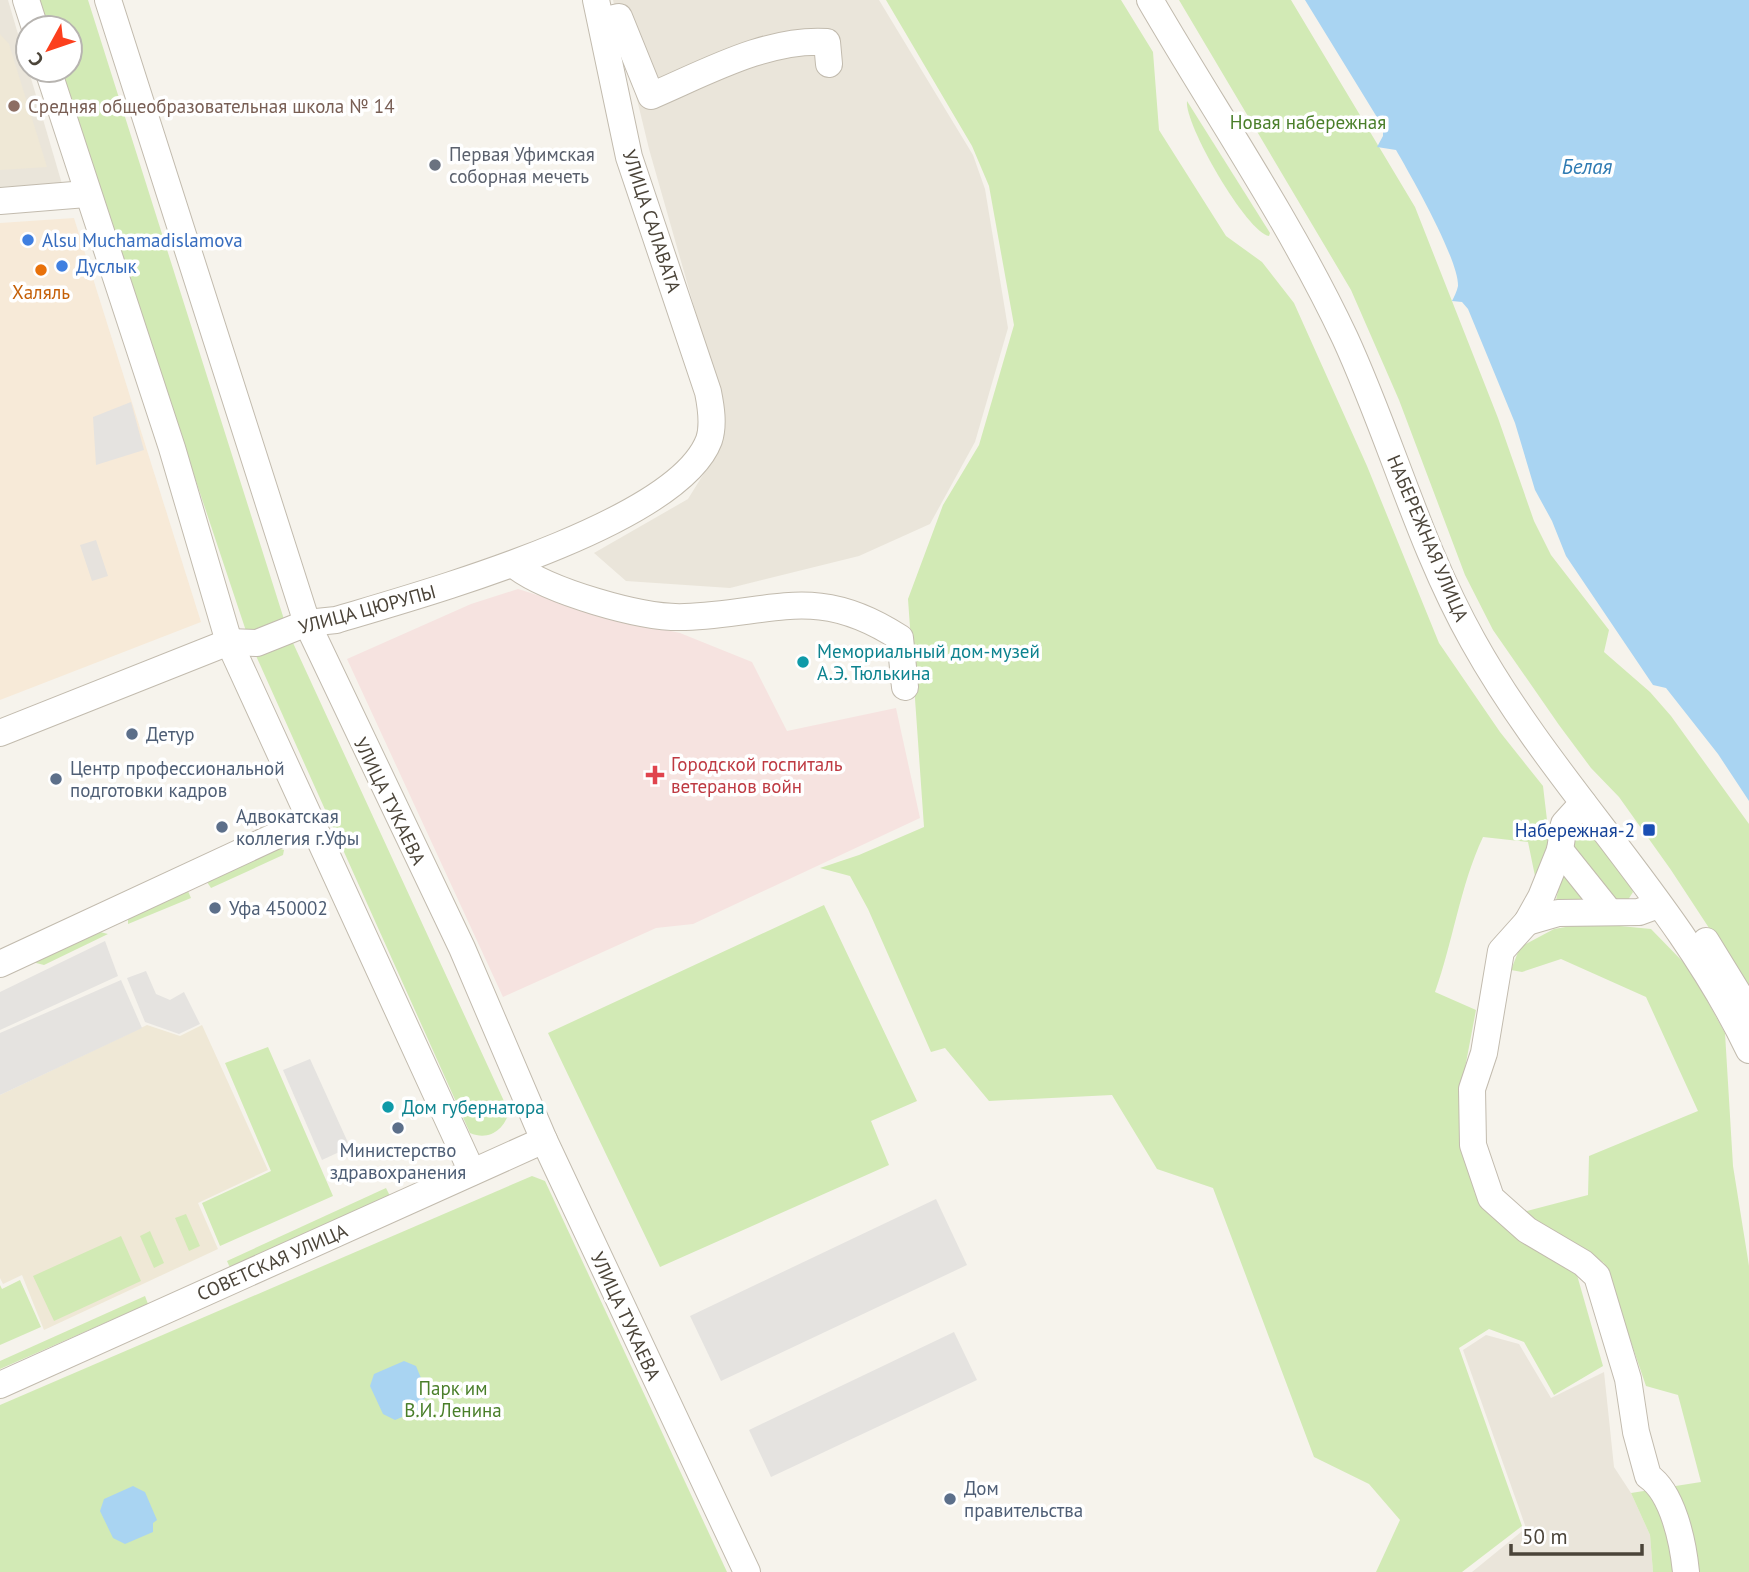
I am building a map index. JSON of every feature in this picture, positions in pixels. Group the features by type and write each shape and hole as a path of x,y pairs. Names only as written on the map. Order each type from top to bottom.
{"street":[{"name":"УЛИЦА ТУКАЕВА","path":"108,0 307,623 462,948 544,1140 747,1572"},
{"name":"НАБЕРЕЖНАЯ УЛИЦА","path":"1150,0 1277,214 1345,338 1420,530 1473,640 1495,678 1698,961 1749,1050"},
{"name":"НАБЕРЕЖНАЯ УЛИЦА","path":"1168,0 1342,294 1390,403 1439,534 1485,635 1506,671 1705,940 1749,1011"},
{"path":"599,10 619,17 651,96 747,55 809,41 827,42 829,64"},
{"name":"УЛИЦА САЛАВАТА","path":"599,10 629,156 708,392 712,414 709,440"},
{"path":"52,84 205,555 229,642 472,1172"},
{"path":"0,201 86,194"},
{"name":"УЛИЦА ЦЮРУПЫ","path":"0,733 229,642 257,643 307,623 336,620 514,565 600,528 664,489 692,466 709,440"},
{"path":"514,565 545,584 635,612 662,616 685,617 777,605 834,607 883,627 900,638 905,687"},
{"path":"1583,803 1564,824 1560,850 1541,897 1527,922 1501,951 1484,1053 1472,1089 1473,1146 1491,1198 1527,1230 1583,1263 1597,1276 1629,1379 1636,1432 1648,1476 1660,1484 1672,1514 1686,1572"},
{"path":"0,964 310,820"},
{"path":"1560,850 1608,910"},
{"path":"1527,922 1558,913 1608,910 1639,912 1658,905"},
{"name":"СОВЕТСКАЯ УЛИЦА","path":"0,1384 544,1140"}],"shaded area":[{"path":"0,0 8,0 14,20 14,84 33,84 62,184 0,187"},
{"path":"613,0 879,0 973,155 985,189 1008,328 975,442 930,524 859,556 730,588 626,581 594,553 688,499 722,444 720,398 649,149"},
{"name":"Средняя общеобразовательная школа № 14","path":"0,34 9,44 14,60 14,84 21,84 47,167 0,170"},
{"path":"74,218 201,622 0,700 0,223"},
{"path":"131,402 144,450 96,465 93,417"},
{"path":"96,540 108,576 92,581 80,545"},
{"name":"Городской госпиталь ветеранов войн","path":"518,589 608,617 680,633 752,662 787,731 896,708 920,818 693,924 656,928 503,997 347,659 471,604"},
{"path":"105,941 118,976 0,1030 0,992"},
{"path":"146,971 156,994 170,1000 184,992 200,1024 179,1034 145,1022 127,978"},
{"path":"121,980 142,1028 0,1095 0,1033"},
{"path":"147,1025 180,1036 202,1025 268,1170 198,1203 218,1249 44,1330 22,1275 3,1284 0,1278 0,1095"},
{"path":"310,1059 350,1147 322,1160 283,1070"},
{"path":"936,1199 967,1265 721,1381 690,1316"},
{"path":"954,1332 977,1380 771,1477 749,1430"},
{"path":"1486,1335 1519,1344 1551,1398 1604,1372 1614,1467 1631,1493 1650,1535 1653,1572 1472,1572 1526,1528 1463,1350"}],"green space":[{"path":"35,0 88,0 288,632 509,1112 499,1129 489,1135 470,1133 249,640 64,84 84,84 84,14 40,14"},
{"path":"886,0 1121,0 1153,52 1159,130 1226,236 1262,262 1294,303 1367,466 1439,643 1500,732 1543,786 1549,837 1543,875 1535,876 1528,842 1483,837 1462,894 1435,992 1476,1010 1461,1089 1475,1194 1529,1244 1575,1268 1603,1366 1554,1395 1524,1342 1489,1329 1459,1348 1522,1526 1462,1572 1376,1572 1400,1520 1369,1484 1314,1457 1213,1188 1157,1169 1112,1095 989,1101 945,1048 931,1052 868,909 850,876 820,868 859,855 924,827 908,599 943,505 979,445 1014,325 989,186 972,146"},
{"name":"Новая набережная","path":"1179,0 1291,0 1415,207 1498,418 1534,521 1551,555 1609,630 1604,652 1650,692 1671,716 1749,824 1749,989 1671,870 1619,797 1591,768 1493,630 1465,575 1399,400 1351,290"},
{"path":"1187,101 1270,233 1269,236 1246,217 1219,176 1195,131"},
{"path":"1577,829 1592,835 1630,885 1633,892 1626,903 1618,902 1573,849 1574,833"},
{"path":"278,848 284,850 283,855 211,888 207,882"},
{"path":"1570,873 1586,904 1556,900 1562,874"},
{"path":"188,891 191,898 128,924 128,918"},
{"path":"824,905 917,1101 871,1121 889,1165 660,1267 548,1033"},
{"path":"1589,923 1651,929 1690,969 1725,1033 1733,1166 1749,1266 1749,1572 1653,1572 1650,1535 1631,1493 1701,1482 1678,1395 1646,1386 1604,1263 1523,1212 1588,1195 1589,1156 1698,1111 1646,997 1561,959 1522,972 1511,970 1520,947 1554,929"},
{"path":"96,931 108,934 44,965 28,961"},
{"path":"268,1047 333,1196 220,1246 202,1203 271,1171 225,1063"},
{"name":"Парк им В.И. Ленина","path":"532,1176 545,1181 727,1572 0,1572 0,1405"},
{"path":"386,1188 390,1196 231,1270 227,1261"},
{"path":"186,1214 200,1246 189,1251 175,1218"},
{"path":"150,1231 164,1263 154,1268 140,1236"},
{"path":"121,1236 141,1281 54,1321 33,1276"},
{"path":"20,1280 41,1327 0,1345 0,1285 2,1289"},
{"path":"145,1296 148,1304 0,1369 0,1361"}],"water":[{"name":"Белая","path":"1305,0 1749,0 1749,801 1718,754 1666,688 1653,685 1566,556 1552,521 1535,490 1515,423 1468,309 1462,302 1452,301 1458,286 1443,238 1396,150 1377,147 1383,136 1383,127"},
{"path":"404,1361 416,1366 428,1395 424,1399 424,1408 395,1420 383,1414 370,1386 374,1374"},
{"path":"133,1486 145,1492 157,1520 153,1523 153,1532 125,1544 113,1538 100,1511 104,1499"}],"place":[{"name":"Средняя общеобразовательная школа № 14","path":"14,106"},
{"name":"Первая Уфимская соборная мечеть","path":"435,165"},
{"name":"Alsu Muchamadislamova","path":"28,240"},
{"name":"Дуслык","path":"62,266"},
{"name":"Халяль","path":"41,270"},
{"name":"Мемориальный дом-музей А.Э. Тюлькина","path":"803,662"},
{"name":"Детур","path":"132,734"},
{"name":"Городской госпиталь ветеранов войн","path":"655,775"},
{"name":"Центр профессиональной подготовки кадров","path":"56,779"},
{"name":"Адвокатская коллегия г.Уфы","path":"222,827"},
{"name":"Набережная-2","path":"1649,830"},
{"name":"Уфа 450002","path":"215,908"},
{"name":"Дом губернатора","path":"388,1107"},
{"name":"Министерство здравохранения","path":"398,1128"},
{"name":"Дом правительства","path":"950,1499"}]}
